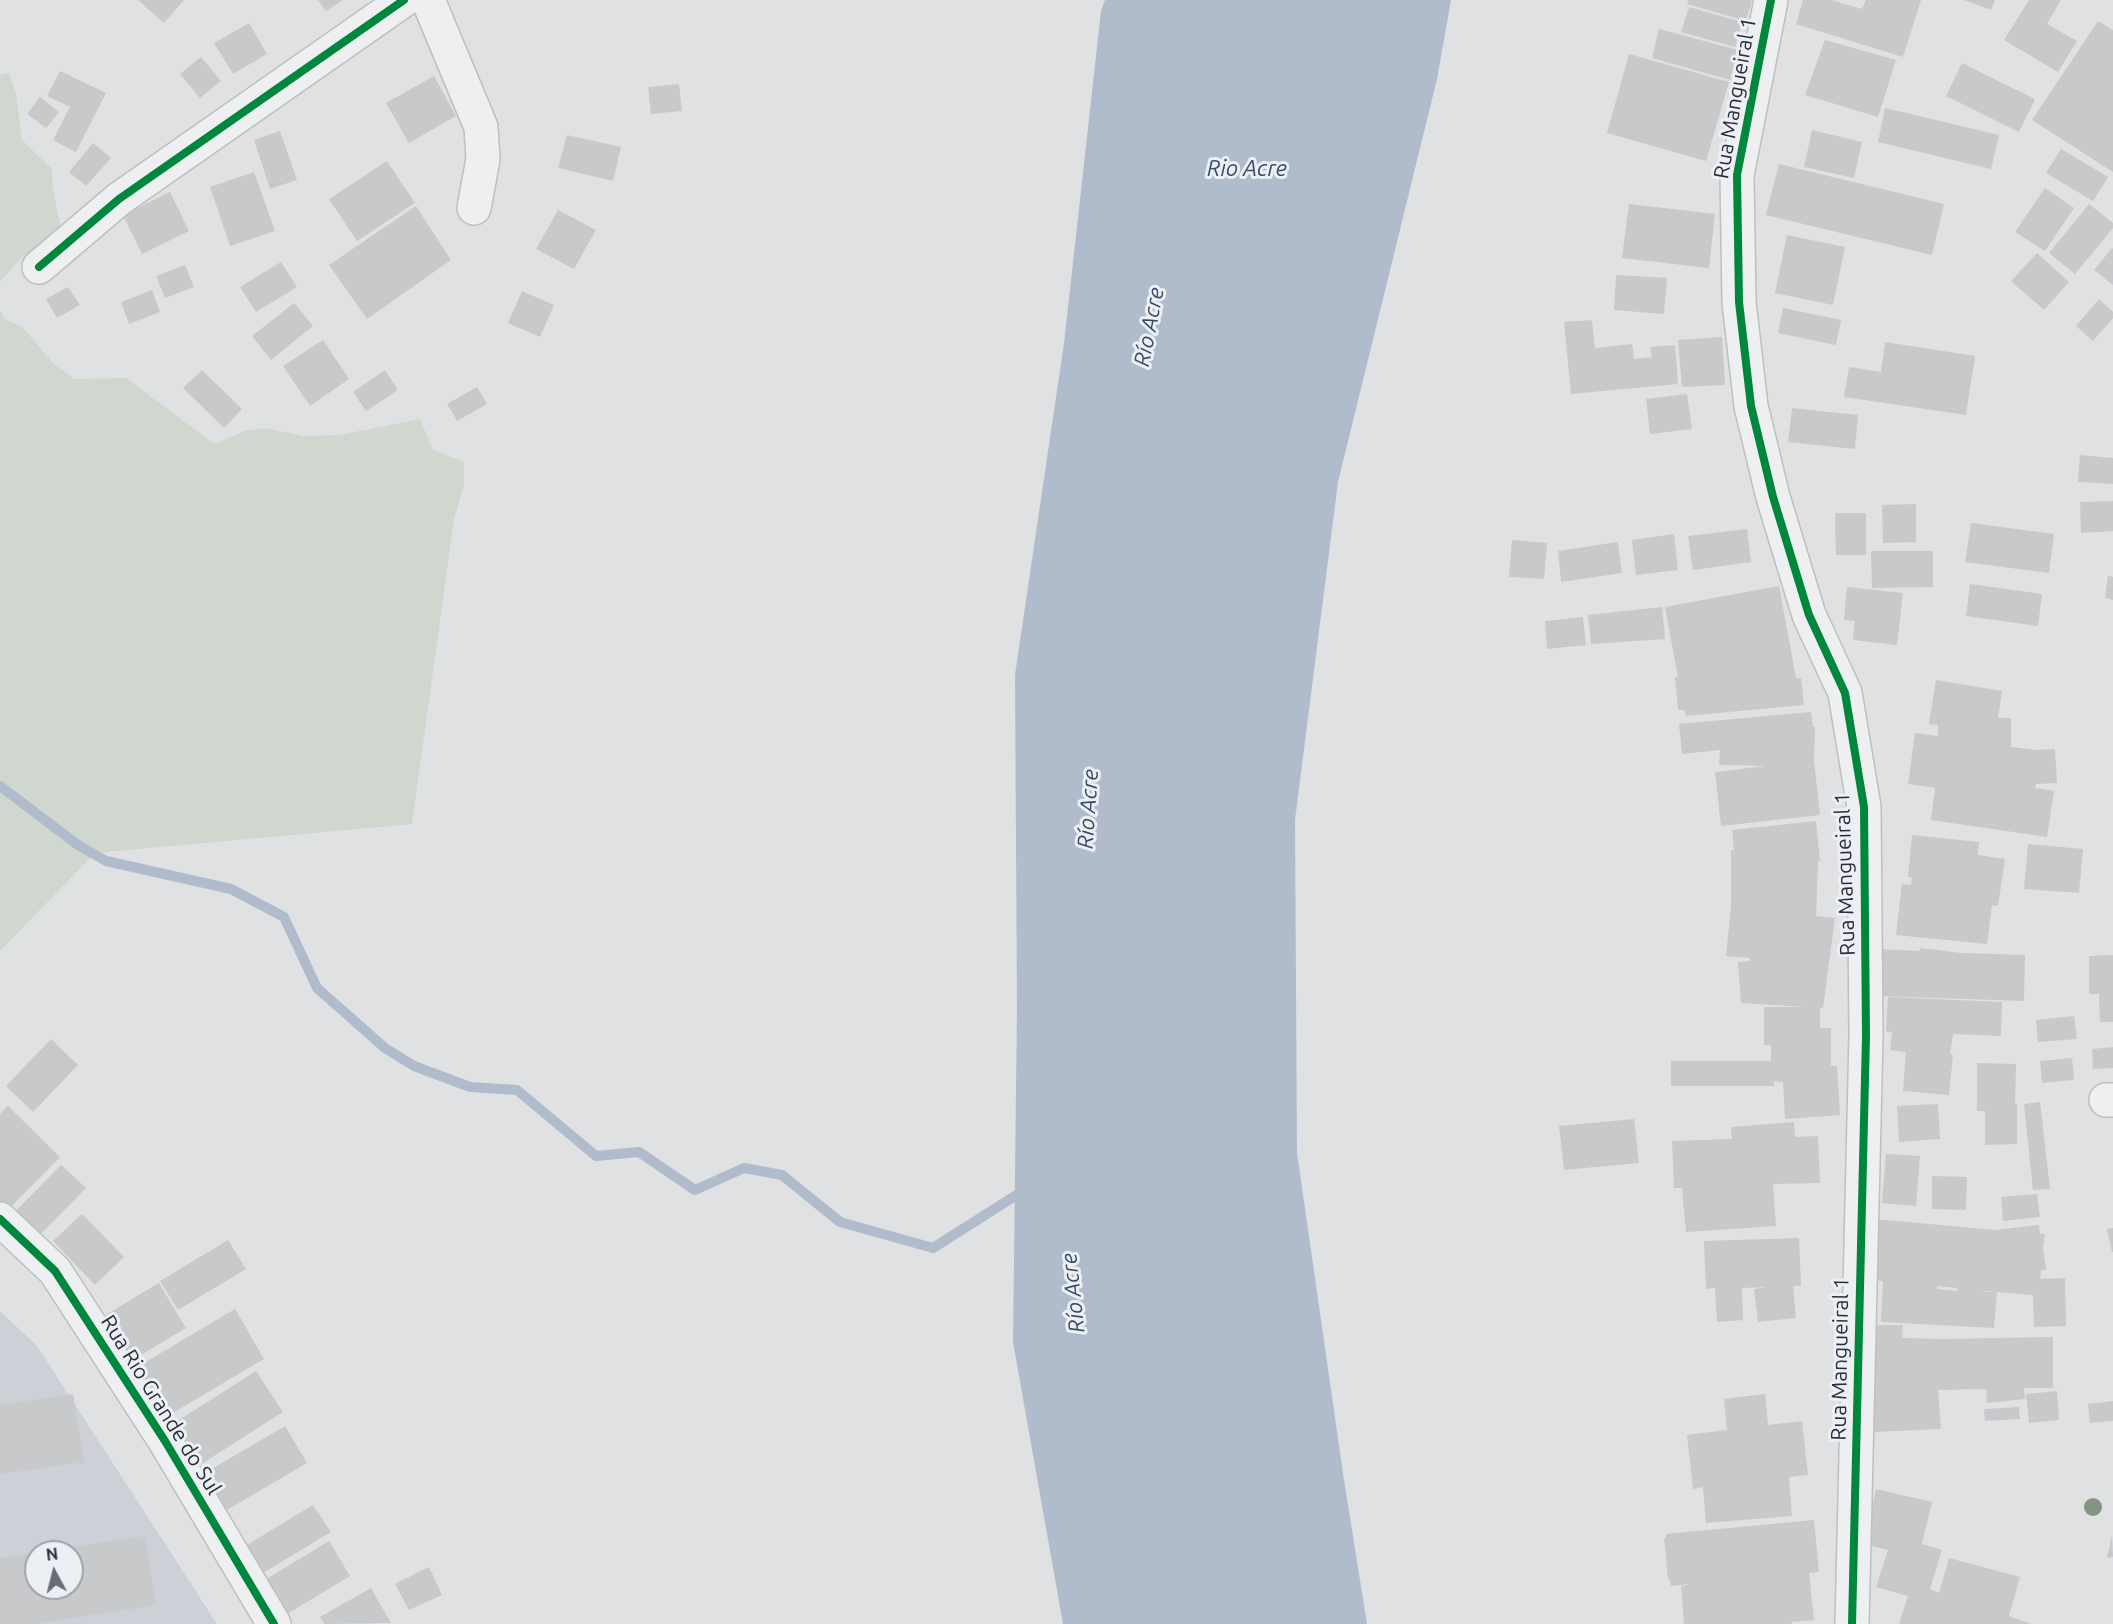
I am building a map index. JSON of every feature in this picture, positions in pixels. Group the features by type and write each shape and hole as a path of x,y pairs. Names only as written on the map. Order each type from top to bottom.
{"street":[{"path":"39,267 119,199 404,0"},
{"path":"428,0 481,127 483,159 474,208"},
{"name":"Rua Mangueiral 1","path":"1771,0 1737,175 1739,302 1748,383 1764,463 1809,615 1845,693 1864,807 1866,1036 1852,1624"},
{"name":"Rua Rio Grande do Sul","path":"0,1219 55,1271 165,1441 274,1624"}],"shaded area":[{"path":"9,73 16,94 22,140 52,169 53,190 61,230 21,258 0,282 0,75"},
{"path":"0,310 5,319 23,328 54,364 74,379 126,378 214,444 245,431 265,428 303,436 339,435 420,419 433,450 464,462 464,485 454,519 412,824 95,853 0,951"},
{"path":"0,1311 37,1346 217,1624 0,1624"}],"water":[{"name":"Rio Acre","path":"1105,0 1451,0 1437,79 1338,482 1295,820 1297,1153 1367,1624 1063,1624 1013,1342 1017,1008 1015,675 1064,343 1101,11"}],"building":[{"path":"138,0 184,0 164,23"},
{"path":"318,0 343,0 326,11"},
{"path":"1688,0 1752,0 1746,21 1687,4"},
{"path":"1803,0 1831,0 1862,9 1866,0 1921,0 1903,57 1796,24"},
{"path":"1964,0 1995,0 1991,10"},
{"path":"2029,0 2061,0 2047,24 2077,41 2058,72 2004,40"},
{"path":"1689,7 1742,22 1735,47 1681,32"},
{"path":"2098,21 2113,30 2113,172 2032,120"},
{"path":"249,23 267,54 233,74 214,43"},
{"path":"1659,29 1738,50 1730,80 1652,58"},
{"path":"1825,40 1896,60 1878,117 1805,95"},
{"path":"1629,54 1729,82 1706,161 1607,133"},
{"path":"201,57 221,81 200,98 180,74"},
{"path":"1962,63 2035,99 2019,132 1946,96"},
{"path":"60,71 106,93 76,152 53,140 70,107 47,96"},
{"path":"434,76 456,116 409,143 386,103"},
{"path":"679,84 682,111 651,114 648,87"},
{"path":"40,97 59,112 46,128 27,114"},
{"path":"1885,108 1999,135 1991,169 1878,142"},
{"path":"1812,130 1862,142 1854,178 1804,167"},
{"path":"280,131 297,180 270,189 254,140"},
{"path":"567,135 621,147 613,181 558,168"},
{"path":"93,143 111,158 86,186 69,172"},
{"path":"2061,149 2108,177 2093,201 2046,173"},
{"path":"387,161 415,203 357,241 329,199"},
{"path":"1779,164 1944,204 1932,255 1766,215"},
{"path":"254,172 275,231 230,246 210,187"},
{"path":"2045,188 2074,208 2045,251 2015,232"},
{"path":"170,192 189,231 142,254 123,215"},
{"path":"1629,204 1715,214 1709,268 1622,258"},
{"path":"2089,204 2113,223 2113,228 2075,274 2049,253"},
{"path":"416,206 451,260 367,319 329,265"},
{"path":"558,210 596,230 574,269 536,249"},
{"path":"1787,235 1845,247 1833,305 1775,293"},
{"path":"2113,249 2113,285 2094,270"},
{"path":"2037,253 2069,282 2044,310 2011,281"},
{"path":"281,262 297,287 256,312 240,287"},
{"path":"185,265 194,287 165,298 156,276"},
{"path":"1616,275 1667,278 1664,314 1614,310"},
{"path":"68,287 80,305 57,318 46,299"},
{"path":"152,290 160,312 129,324 121,302"},
{"path":"522,291 554,305 540,337 508,323"},
{"path":"2099,299 2113,312 2113,318 2093,341 2076,326"},
{"path":"294,303 313,326 271,360 252,336"},
{"path":"1783,308 1841,320 1836,345 1778,333"},
{"path":"1592,320 1595,348 1632,344 1634,359 1652,357 1650,347 1675,345 1678,384 1571,394 1564,322"},
{"path":"1722,337 1725,385 1682,387 1678,340"},
{"path":"323,340 349,379 310,406 283,366"},
{"path":"1885,342 1975,356 1966,415 1844,397 1849,367 1881,372"},
{"path":"202,370 242,409 224,428 183,388"},
{"path":"385,370 398,390 366,411 353,392"},
{"path":"477,387 487,404 457,421 447,404"},
{"path":"1687,394 1692,429 1650,434 1646,399"},
{"path":"1792,408 1858,415 1855,449 1788,442"},
{"path":"2080,455 2113,458 2113,484 2078,482"},
{"path":"2113,501 2113,531 2081,533 2080,502"},
{"path":"1916,504 1916,542 1883,543 1882,505"},
{"path":"1835,513 1866,513 1866,555 1836,555"},
{"path":"1971,523 2054,534 2049,573 1965,562"},
{"path":"1747,529 1751,562 1693,570 1688,536"},
{"path":"1674,534 1678,570 1636,575 1632,540"},
{"path":"1512,540 1547,543 1544,579 1509,577"},
{"path":"1618,542 1622,573 1561,582 1558,551"},
{"path":"1871,551 1933,551 1933,587 1872,588"},
{"path":"2108,576 2113,577 2113,600 2105,598"},
{"path":"1970,584 2042,594 2038,626 1966,616"},
{"path":"1779,586 1796,678 1801,678 1804,705 1686,716 1684,710 1678,710 1675,677 1678,677 1665,607"},
{"path":"1847,587 1903,593 1897,645 1853,640 1855,621 1844,620"},
{"path":"1662,607 1665,639 1591,644 1588,615"},
{"path":"1583,617 1586,645 1547,649 1545,621"},
{"path":"1936,680 2002,691 1998,718 2011,718 2011,747 2036,750 2055,749 2057,783 2036,784 2035,788 2054,791 2047,837 1931,820 1935,788 1908,784 1915,733 1938,736 1938,725 1929,724"},
{"path":"1811,712 1813,727 1815,727 1814,761 1820,815 1721,826 1715,772 1766,766 1719,765 1720,750 1682,754 1679,724"},
{"path":"1816,821 1820,861 1818,861 1816,916 1835,918 1823,1008 1820,1008 1820,1028 1831,1028 1831,1066 1837,1066 1840,1115 1785,1119 1783,1082 1774,1081 1774,1086 1671,1086 1671,1061 1771,1061 1771,1045 1764,1045 1764,1007 1807,1007 1741,1003 1738,962 1750,961 1750,958 1726,956 1731,908 1731,850 1734,850 1732,830"},
{"path":"1912,835 1979,842 1978,855 2005,859 1998,906 1992,905 1987,944 1896,935 1902,884 1911,885 1912,877 1908,877"},
{"path":"2028,844 2083,849 2079,893 2024,889"},
{"path":"1920,948 1962,953 2025,955 2024,1001 1876,996 1878,949 1920,951"},
{"path":"2113,955 2113,1022 2100,1022 2099,994 2089,994 2089,956"},
{"path":"1888,997 2002,1002 2001,1036 1953,1034 1949,1095 1903,1091 1906,1052 1890,1050 1892,1032 1886,1031"},
{"path":"2074,1016 2077,1039 2038,1042 2036,1020"},
{"path":"51,1039 78,1065 33,1112 6,1086"},
{"path":"2113,1047 2113,1068 2093,1069 2092,1049"},
{"path":"2072,1058 2074,1080 2042,1083 2040,1061"},
{"path":"1977,1063 2016,1064 2017,1144 1985,1145 1985,1111 1977,1111"},
{"path":"2040,1102 2050,1189 2033,1190 2024,1104"},
{"path":"1938,1104 1940,1139 1899,1142 1897,1106"},
{"path":"8,1106 60,1157 0,1218 0,1114"},
{"path":"1634,1119 1639,1163 1564,1170 1559,1126"},
{"path":"1794,1122 1795,1137 1818,1136 1820,1183 1773,1184 1776,1226 1686,1232 1682,1188 1674,1188 1672,1141 1732,1139 1731,1127"},
{"path":"1886,1154 1920,1156 1916,1206 1882,1203"},
{"path":"61,1165 86,1188 31,1244 7,1220"},
{"path":"1932,1176 1967,1177 1966,1210 1932,1209"},
{"path":"2037,1194 2040,1217 2003,1221 2001,1197"},
{"path":"82,1214 124,1257 95,1285 53,1241"},
{"path":"1875,1219 1995,1230 2039,1225 2040,1234 2045,1234 2043,1248 2046,1270 2041,1270 2040,1279 2065,1278 2066,1326 2034,1327 2033,1295 1997,1292 1994,1328 1881,1322 1883,1281 1869,1280","holes":["1937,1286 1957,1288 1957,1291 1937,1289"]},
{"path":"2113,1228 2113,1252 2112,1252 2107,1229"},
{"path":"1799,1238 1801,1286 1793,1286 1796,1318 1758,1322 1754,1289 1767,1287 1742,1288 1743,1320 1717,1322 1715,1288 1706,1289 1704,1241"},
{"path":"228,1240 246,1269 178,1310 160,1281"},
{"path":"159,1283 186,1328 124,1365 97,1320"},
{"path":"235,1309 264,1359 161,1420 132,1370"},
{"path":"1876,1325 1903,1325 1902,1338 2053,1337 2053,1388 2024,1388 2025,1399 1987,1403 1986,1389 1938,1390 1941,1429 1873,1432 1865,1341 1876,1340"},
{"path":"256,1371 283,1412 195,1468 168,1427"},
{"path":"2057,1391 2059,1420 2029,1423 2026,1394"},
{"path":"73,1394 84,1462 0,1474 0,1405"},
{"path":"1765,1394 1768,1425 1802,1421 1808,1475 1789,1477 1792,1516 1706,1523 1703,1487 1693,1489 1687,1435 1727,1430 1724,1399"},
{"path":"2113,1401 2113,1421 2090,1423 2088,1404"},
{"path":"2019,1407 2020,1419 1985,1421 1984,1409"},
{"path":"285,1426 307,1463 220,1514 198,1477"},
{"path":"1876,1489 1932,1502 1922,1544 1942,1550 1930,1589 1939,1593 1949,1558 2020,1577 2009,1616 2032,1624 1899,1624 1908,1596 1876,1587 1888,1550 1864,1544"},
{"path":"313,1505 331,1532 263,1573 247,1545"},
{"path":"1814,1520 1819,1572 1809,1573 1814,1620 1791,1622 1792,1624 1684,1624 1681,1586 1691,1584 1671,1586 1668,1579 1664,1538 1666,1534"},
{"path":"2112,1534 2113,1557 2107,1558"},
{"path":"145,1536 156,1605 35,1624 0,1624 0,1558 24,1555 24,1600 84,1600 84,1545"},
{"path":"329,1541 350,1576 279,1619 258,1584"},
{"path":"429,1567 442,1595 409,1610 395,1584"},
{"path":"371,1588 391,1623 324,1624 320,1617"}],"waterway":[{"path":"0,786 78,845 106,861 231,889 284,917 317,988 385,1048 414,1066 470,1087 517,1090 596,1156 639,1152 695,1190 744,1168 782,1175 840,1222 933,1248 1026,1189"}],"cycle path":[{"path":"39,267 119,199 404,0"},
{"path":"1771,0 1737,175 1739,302 1751,406 1773,497 1809,615 1845,693 1864,807 1866,1036 1852,1624"},
{"path":"0,1219 55,1271 165,1441 274,1624"}],"water label":[{"name":"Río Acre","path":"1149,327"},
{"name":"Río Acre","path":"1088,809"},
{"name":"Río Acre","path":"1073,1293"}]}
